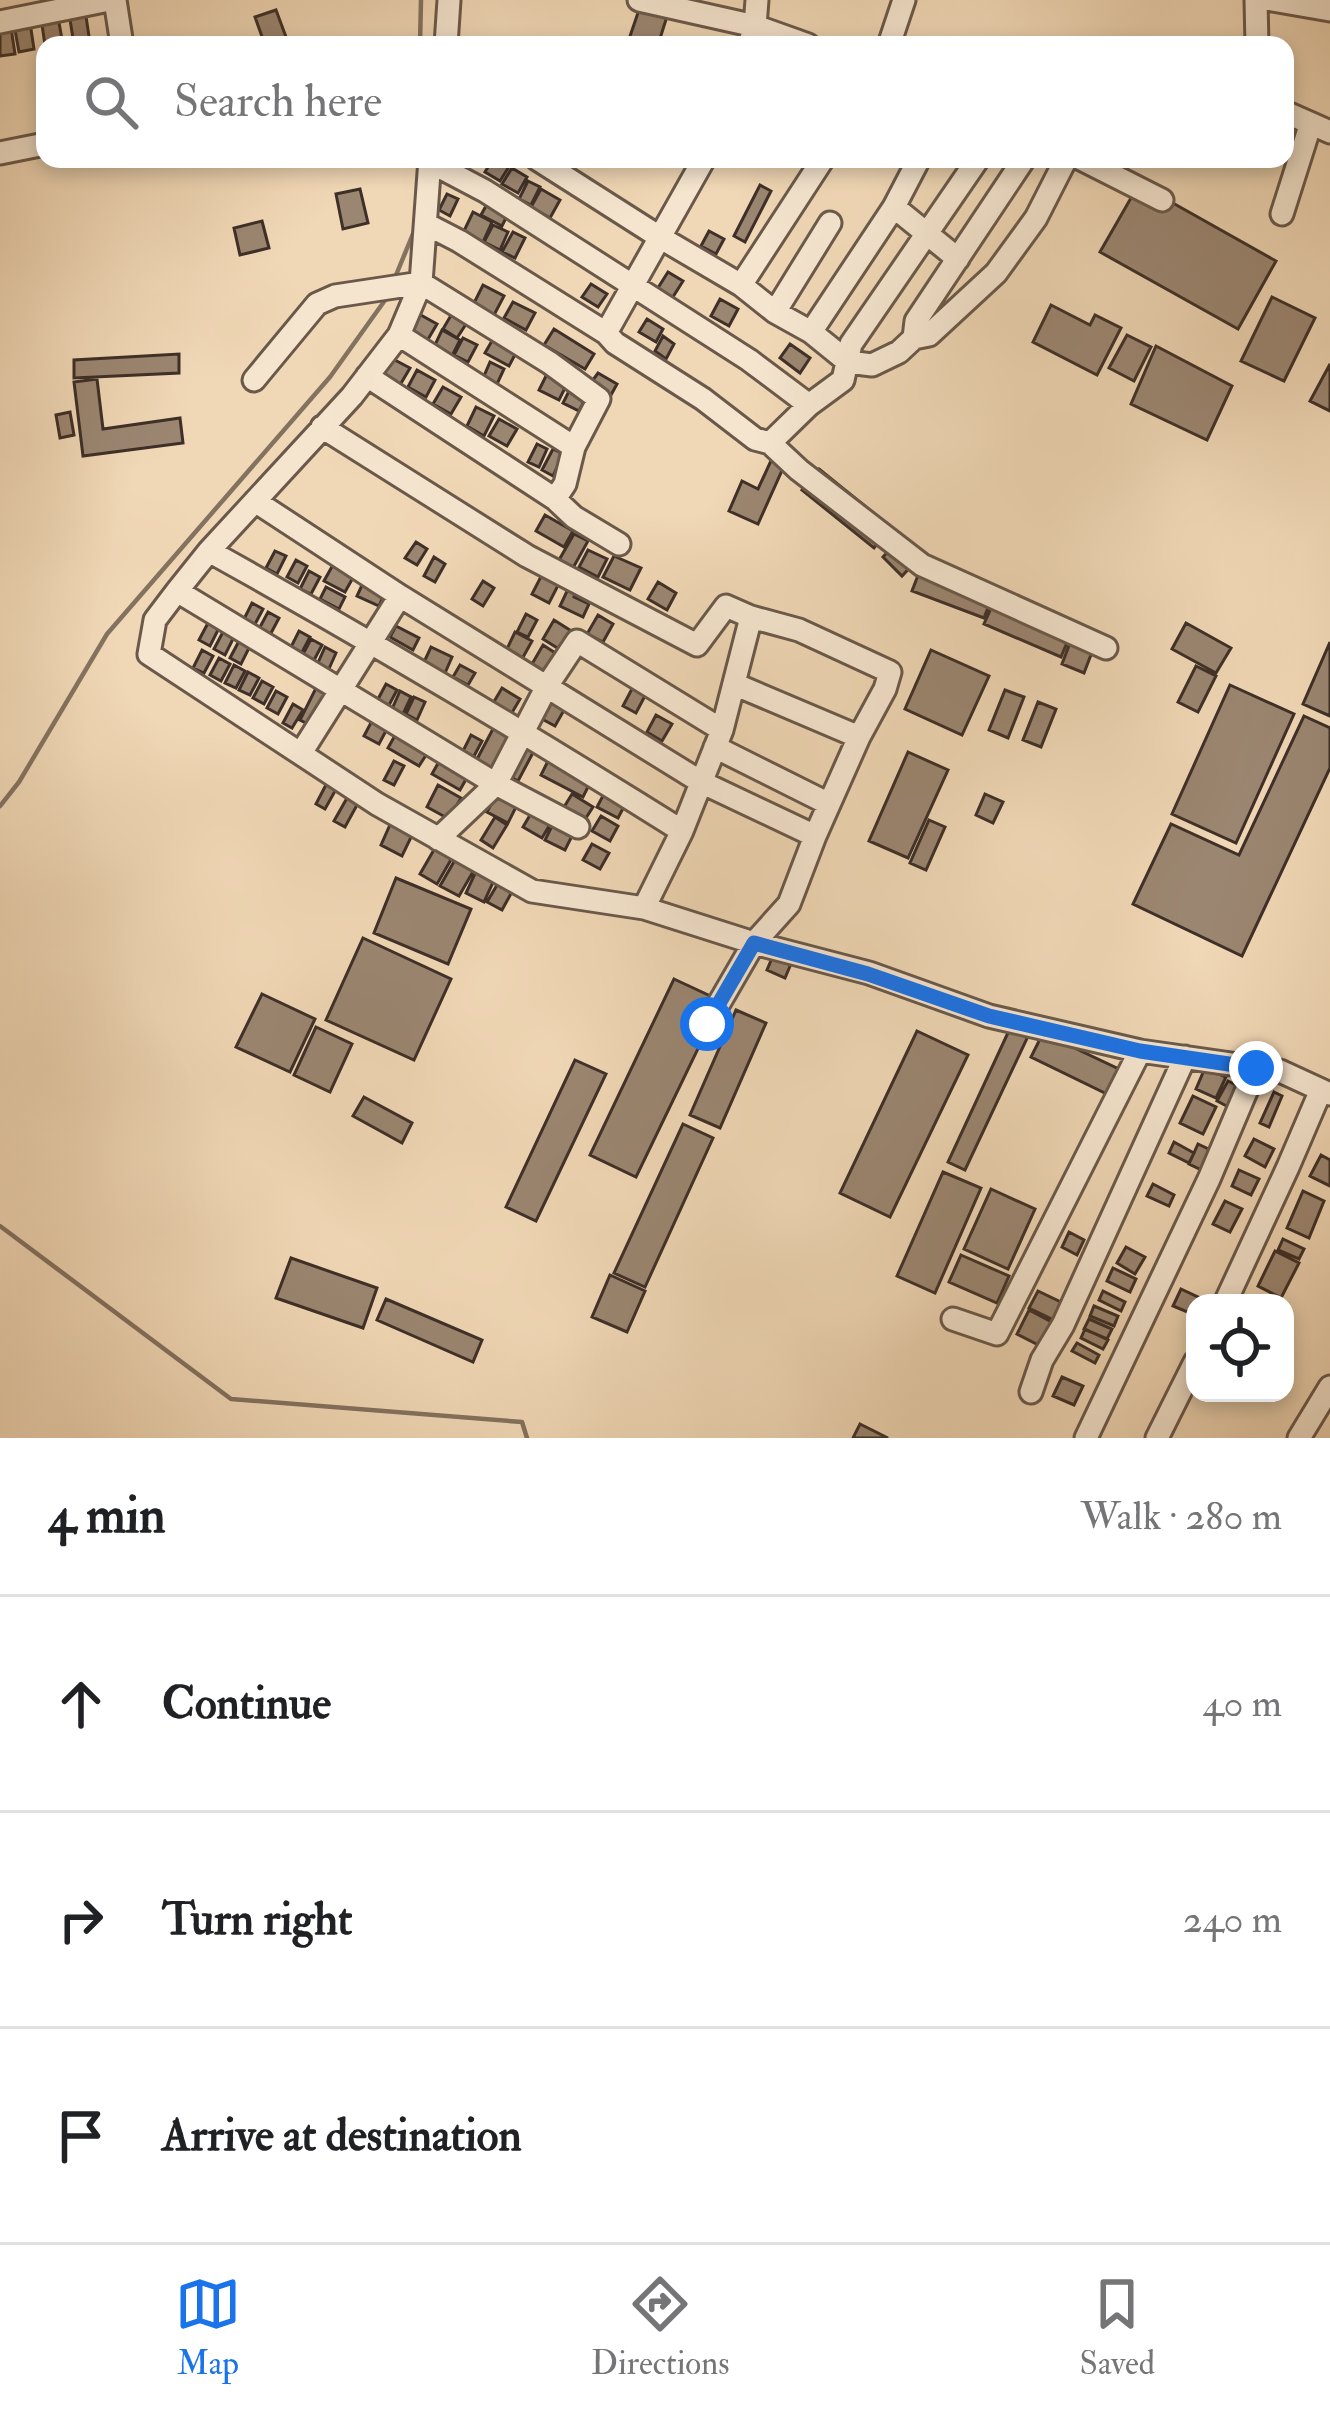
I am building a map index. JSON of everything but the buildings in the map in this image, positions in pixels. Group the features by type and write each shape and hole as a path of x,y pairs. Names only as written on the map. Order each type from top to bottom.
{"street":[{"path":"0,22 112,0 120,36"},
{"path":"447,36 449,0"},
{"path":"639,0 752,36 757,0"},
{"path":"892,36 904,0"},
{"path":"1256,0 1257,36"},
{"path":"1272,0 1330,6"},
{"path":"1312,0 1330,6"},
{"path":"1282,214 1320,129"},
{"path":"0,153 36,146"},
{"path":"430,168 426,224 401,286 399,335 177,591 155,620 149,654 377,804 532,891 644,908 868,974 989,1016 1140,1051 1280,1071 1325,1092 1229,1294"},
{"path":"443,168 749,360 808,405"},
{"path":"551,168 741,285 848,362 872,365 899,352 914,338 929,334 996,273 1036,218 1061,168"},
{"path":"606,333 699,168"},
{"path":"741,285 817,168"},
{"path":"812,332 914,168"},
{"path":"770,443 808,405 843,380 851,344 972,168"},
{"path":"914,338 916,321 1018,168"},
{"path":"1099,168 1162,200"},
{"path":"894,207 958,259"},
{"path":"775,311 830,223"},
{"path":"426,224 606,333 755,440 770,443 922,565 1106,647"},
{"path":"254,380 317,304 335,296 401,286 550,362 599,399 555,499"},
{"path":"399,335 574,447"},
{"path":"367,376 619,544"},
{"path":"322,427 527,556 697,645 726,606 799,630 890,672 814,836 789,904 754,943 707,1024"},
{"path":"255,501 701,782 814,836"},
{"path":"209,551 372,642 682,831"},
{"path":"177,591 496,784 578,827"},
{"path":"301,752 400,596"},
{"path":"644,908 682,831 718,738 751,617"},
{"path":"439,838 496,784 547,686 577,641 718,738 830,804"},
{"path":"734,685 859,737"},
{"path":"952,1319 997,1334 1140,1051"},
{"path":"1031,1392 1185,1058"},
{"path":"1086,1438 1209,1179 1256,1068"},
{"path":"1157,1438 1186,1380"},
{"path":"1299,1438 1330,1387"}],"waterway":[{"path":"420,36 421,0"},
{"path":"394,280 415,229"},
{"path":"0,806 107,634 330,377 388,296"},
{"path":"0,1226 231,1399 522,1422 527,1438"}],"route":[{"path":"707,1024 754,943 868,974 989,1016 1140,1051 1256,1068"}]}
